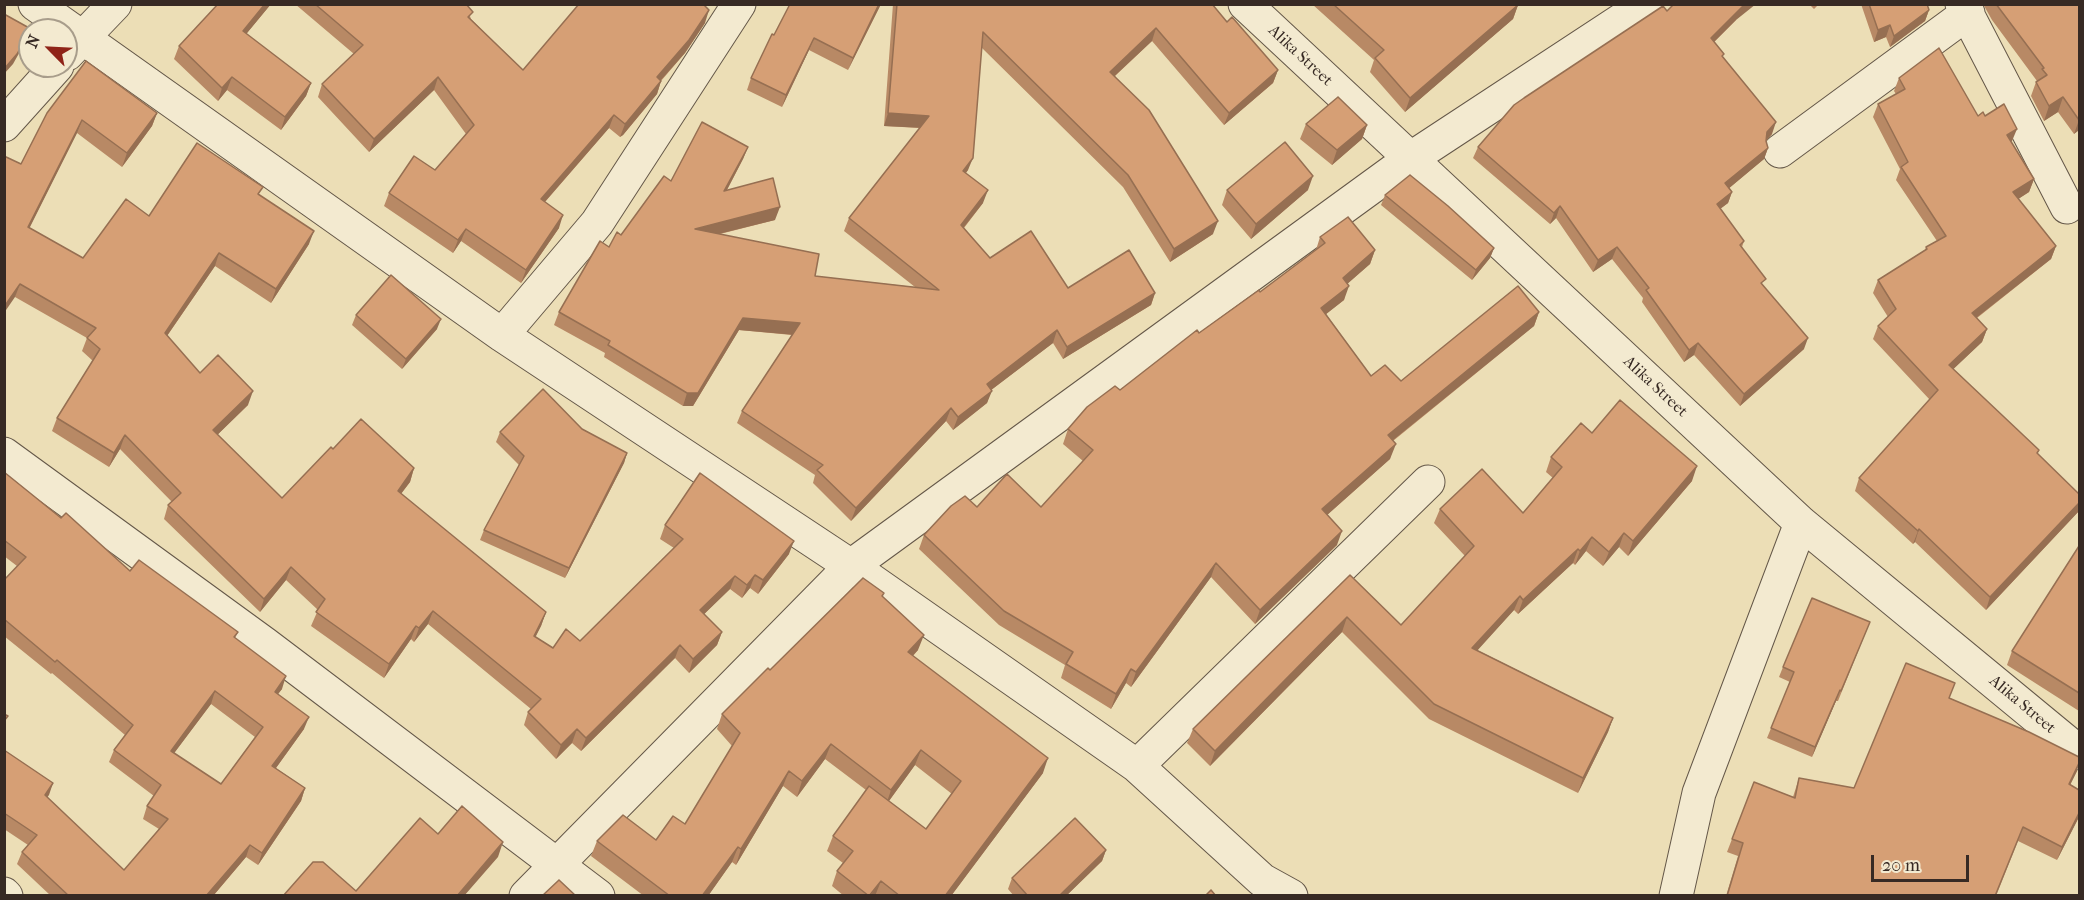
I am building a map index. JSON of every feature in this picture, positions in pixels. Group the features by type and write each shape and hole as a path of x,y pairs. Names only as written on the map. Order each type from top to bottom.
{"street":[{"path":"34,4 47,18"},
{"path":"78,42 115,4"},
{"path":"502,335 597,223 739,4"},
{"name":"Alika Street","path":"1245,4 1801,523 2079,753"},
{"path":"526,896 851,566 1410,159 1646,4"},
{"path":"1780,151 1965,9 2067,207"},
{"path":"78,49 502,335 851,566 1137,766 1262,880 1292,896"},
{"path":"4,125 46,78"},
{"path":"4,454 265,644 598,896"},
{"path":"1137,766 1428,482"},
{"path":"1676,896 1699,793 1801,523"}],"building":[{"path":"218,4 265,4 243,31 311,83 285,117 232,77 222,88 179,46"},
{"path":"315,4 466,4 473,12 468,17 523,70 579,4 703,4 709,10 689,40 657,77 661,81 627,122 625,124 614,115 541,199 563,215 526,270 466,229 458,240 389,193 414,156 435,170 474,125 438,77 374,139 322,84 363,45"},
{"path":"790,4 879,4 853,58 814,38 786,95 751,78 772,34 774,35"},
{"path":"897,4 1212,4 1227,22 1232,17 1278,70 1229,113 1156,28 1110,72 1149,110 1218,221 1174,249 1128,175 983,32 973,158 963,171 988,190 961,225 990,258 1031,231 1068,288 1129,250 1155,293 1067,347 1057,330 987,384 992,391 958,417 951,408 856,508 817,470 823,465 742,411 800,323 743,318 698,393 687,393 608,345 610,341 559,312 600,241 609,247 617,232 621,235 664,176 671,181 702,122 748,147 724,191 773,178 780,207 695,229 819,254 815,276 939,290 849,218 929,116 888,113"},
{"path":"1333,4 1518,5 1410,98 1375,58 1384,50"},
{"path":"1674,4 1745,4 1711,38 1724,54 1722,56 1776,122 1767,132 1768,148 1725,183 1732,192 1717,204 1744,241 1740,245 1766,279 1761,283 1808,338 1744,394 1698,343 1689,350 1646,290 1649,288 1617,247 1598,260 1560,206 1554,213 1478,147 1514,105 1663,6 1667,11"},
{"path":"1869,4 1927,4 1929,10 1894,36 1890,25 1878,30"},
{"path":"1996,4 2079,4 2079,120 2063,97 2049,106 2036,82 2047,75 2042,69 2044,68"},
{"path":"4,14 18,22 18,52 4,69"},
{"path":"1939,48 1978,116 1983,112 1985,116 2004,104 2017,129 2007,135 2034,179 2013,192 2056,246 1972,313 1987,329 1949,365 2039,450 2037,453 2079,494 2079,503 1990,597 1919,529 1918,531 1859,478 1938,390 1878,326 1896,309 1878,280 1946,236 1901,167 1908,162 1878,104 1905,89 1899,78"},
{"path":"86,61 157,113 127,153 82,120 28,227 83,258 126,199 149,216 197,143 263,187 258,194 314,231 276,289 219,253 165,333 200,373 218,355 253,391 213,430 282,498 361,419 414,468 398,491 546,612 534,636 553,648 566,629 580,641 683,539 665,525 700,473 794,541 763,580 755,575 747,585 735,576 700,610 722,632 693,659 680,645 586,738 577,729 561,745 528,712 541,699 433,611 419,628 416,626 389,664 316,612 325,599 291,567 264,599 168,505 181,493 125,435 114,453 57,418 100,349 87,338 96,328 20,284 4,307 4,156 21,164 47,113 73,78 78,78 78,72"},
{"path":"1338,97 1367,125 1337,150 1306,124"},
{"path":"1285,142 1313,176 1256,224 1227,190"},
{"path":"1410,175 1494,248 1476,270 1385,195"},
{"path":"1348,217 1375,250 1343,278 1349,286 1321,308 1371,376 1385,365 1401,381 1518,286 1539,312 1388,435 1396,444 1322,509 1342,531 1260,610 1216,563 1136,672 1131,669 1116,694 1066,664 1073,652 1004,611 924,535 951,506 965,496 977,507 1007,474 1041,507 1093,450 1068,429 1087,407 1115,386 1120,390 1197,330 1199,333 1259,290 1260,292 1325,243 1320,237"},
{"path":"391,275 441,319 406,359 356,315"},
{"path":"543,389 582,429 627,453 569,568 484,530 524,456 500,432"},
{"path":"1620,400 1697,466 1633,541 1624,533 1609,552 1592,537 1580,551 1578,549 1523,600 1520,596 1472,648 1613,718 1583,778 1434,704 1347,617 1215,751 1193,729 1350,575 1401,625 1474,546 1440,509 1482,469 1523,513 1562,467 1551,457 1581,423 1592,433"},
{"path":"4,472 61,518 66,513 130,571 139,560 238,632 234,637 286,676 275,692 309,717 272,766 305,788 262,853 250,845 206,896 69,896 22,852 37,835 4,813 4,750 53,783 45,795 124,870 168,819 147,806 161,785 114,750 133,725 57,660 55,662 4,619 4,580 26,557 4,540","holes":["215,691 263,727 221,784 171,751"]},
{"path":"2079,546 2079,693 2012,651"},
{"path":"863,578 884,593 882,596 924,635 908,652 1048,758 945,896 900,896 881,881 869,896 837,871 853,851 833,836 869,786 926,829 961,781 921,750 891,790 831,744 802,781 789,771 741,849 738,847 702,896 670,896 597,841 623,815 656,840 673,816 685,824 740,733 722,714"},
{"path":"1812,598 1870,622 1815,747 1771,728 1794,672 1783,667"},
{"path":"1906,663 1955,683 1949,698 2029,732 2079,757 2079,763 2069,784 2079,790 2079,813 2062,847 2023,827 1995,896 1727,896 1743,843 1732,839 1754,782 1795,798 1799,778 1854,788"},
{"path":"462,806 503,842 457,896 283,896 313,862 323,862 356,891 420,818 438,834"},
{"path":"1075,818 1106,850 1059,896 1028,896 1012,878"},
{"path":"559,880 576,896 542,896"},
{"path":"1211,890 1216,896 1205,896"}]}
